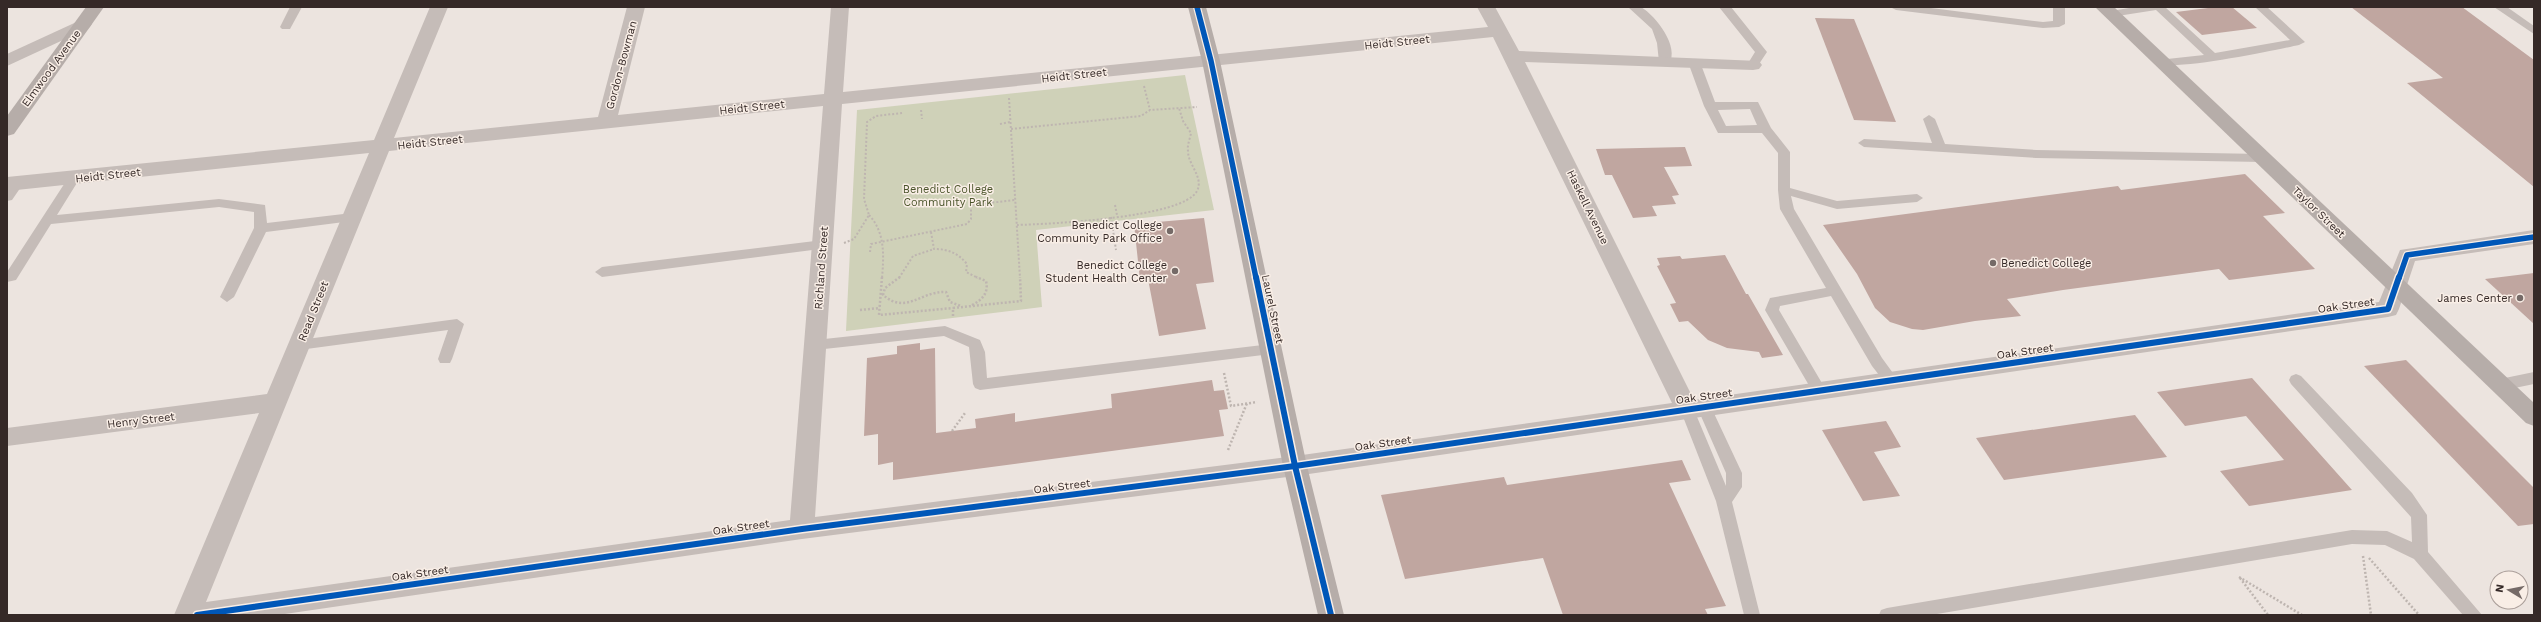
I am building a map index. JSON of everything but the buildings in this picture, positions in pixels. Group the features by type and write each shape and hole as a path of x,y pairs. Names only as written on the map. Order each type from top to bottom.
{"street":[{"name":"Elmwood Avenue","path":"7,130 95,7"},
{"name":"Read Street","path":"187,615 439,7"},
{"name":"Gordon-Bowman","path":"606,123 636,7"},
{"name":"Richland Street","path":"802,529 840,7"},
{"name":"Laurel Street","path":"1197,7 1211,61 1295,466 1331,615"},
{"name":"Haskell Avenue","path":"1486,7 1497,31 1513,56 1696,408"},
{"name":"Taylor Street","path":"2107,10 2534,417"},
{"path":"7,61 83,24"},
{"name":"Heidt Street","path":"10,188 74,178 381,148 833,98 1497,31"},
{"path":"1513,56 1753,64"},
{"name":"Oak Street","path":"197,615 802,529 1295,466 2388,309 2407,255 2534,237"},
{"name":"Henry Street","path":"7,437 275,402"}],"lane":[{"path":"286,27 296,7"},
{"path":"1634,7 1646,15 1658,27 1664,44 1665,62"},
{"path":"1725,7 1761,52 1753,64"},
{"path":"1896,7 2043,25 2060,24 2059,7"},
{"path":"2107,10 2158,7 2212,57"},
{"path":"2162,62 2212,57 2299,42 2261,7"},
{"path":"2500,7 2534,31"},
{"path":"1694,62 1710,106 1722,130 1765,129"},
{"path":"1710,106 1754,105 1765,129 1784,152 1784,190 1787,210 1877,362 1891,380"},
{"path":"1929,119 1940,148"},
{"path":"1864,143 2036,154 2262,158"},
{"path":"7,277 11,277 49,220 74,178"},
{"path":"1784,190 1837,205 1917,198"},
{"path":"49,220 220,203 260,208 261,228 227,297"},
{"path":"261,228 352,217"},
{"path":"602,272 823,245"},
{"path":"1819,390 1772,310 1775,302 1834,291"},
{"path":"299,345 457,324 445,360"},
{"path":"815,345 945,331 974,344 978,352 980,384 1271,349"},
{"path":"2500,385 2534,378"},
{"path":"2296,380 2406,498 2419,515 2420,554"},
{"path":"1696,408 1724,501 1752,615"},
{"path":"1887,615 2352,537 2387,538 2420,554 2474,615"}],"path":[{"path":"906,112 876,116 867,122 864,199 869,215 877,222 882,242 882,292 879,315 1021,301 1008,92"},
{"path":"1002,100 1009,99"},
{"path":"1011,129 1141,116 1150,110 1197,107"},
{"path":"1017,225 1064,223 1117,215 1166,210 1190,201 1196,195 1200,180 1187,153 1191,133 1183,121 1179,108"},
{"path":"914,111 929,109"},
{"path":"921,110 922,119"},
{"path":"1000,124 1010,122"},
{"path":"870,252 871,244 967,224 971,219 971,205 1015,200"},
{"path":"1115,205 1117,215"},
{"path":"844,243 854,239 869,215"},
{"path":"1111,216 1116,250"},
{"path":"931,232 934,249"},
{"path":"934,249 947,250 958,254 967,264 966,272 968,275 977,276 986,281 988,291 985,296 968,306 961,306 950,302 946,292 941,291 916,302 905,304 889,300 882,292 899,278 908,261 913,256 934,249"},
{"path":"860,310 880,308"},
{"path":"953,308 953,320"},
{"path":"1224,372 1229,406 1265,401"},
{"path":"1228,450 1247,404"},
{"path":"952,431 965,413"},
{"path":"2371,615 2364,556 2419,615"},
{"path":"2268,615 2238,576 2302,615"}],"green space":[{"name":"Benedict College Community Park","path":"1185,75 1214,210 1036,230 1042,307 846,331 857,110"}],"cycle path":[{"path":"1197,7 1211,61 1295,466 1331,615"},
{"path":"197,615 802,529 1295,466 2388,309 2407,255 2534,237"}],"place":[{"name":"Benedict College Community Park Office","path":"1170,231"},
{"name":"Benedict College","path":"1993,263"},
{"name":"Benedict College Student Health Center","path":"1175,271"},
{"name":"James Center","path":"2520,298"}]}
